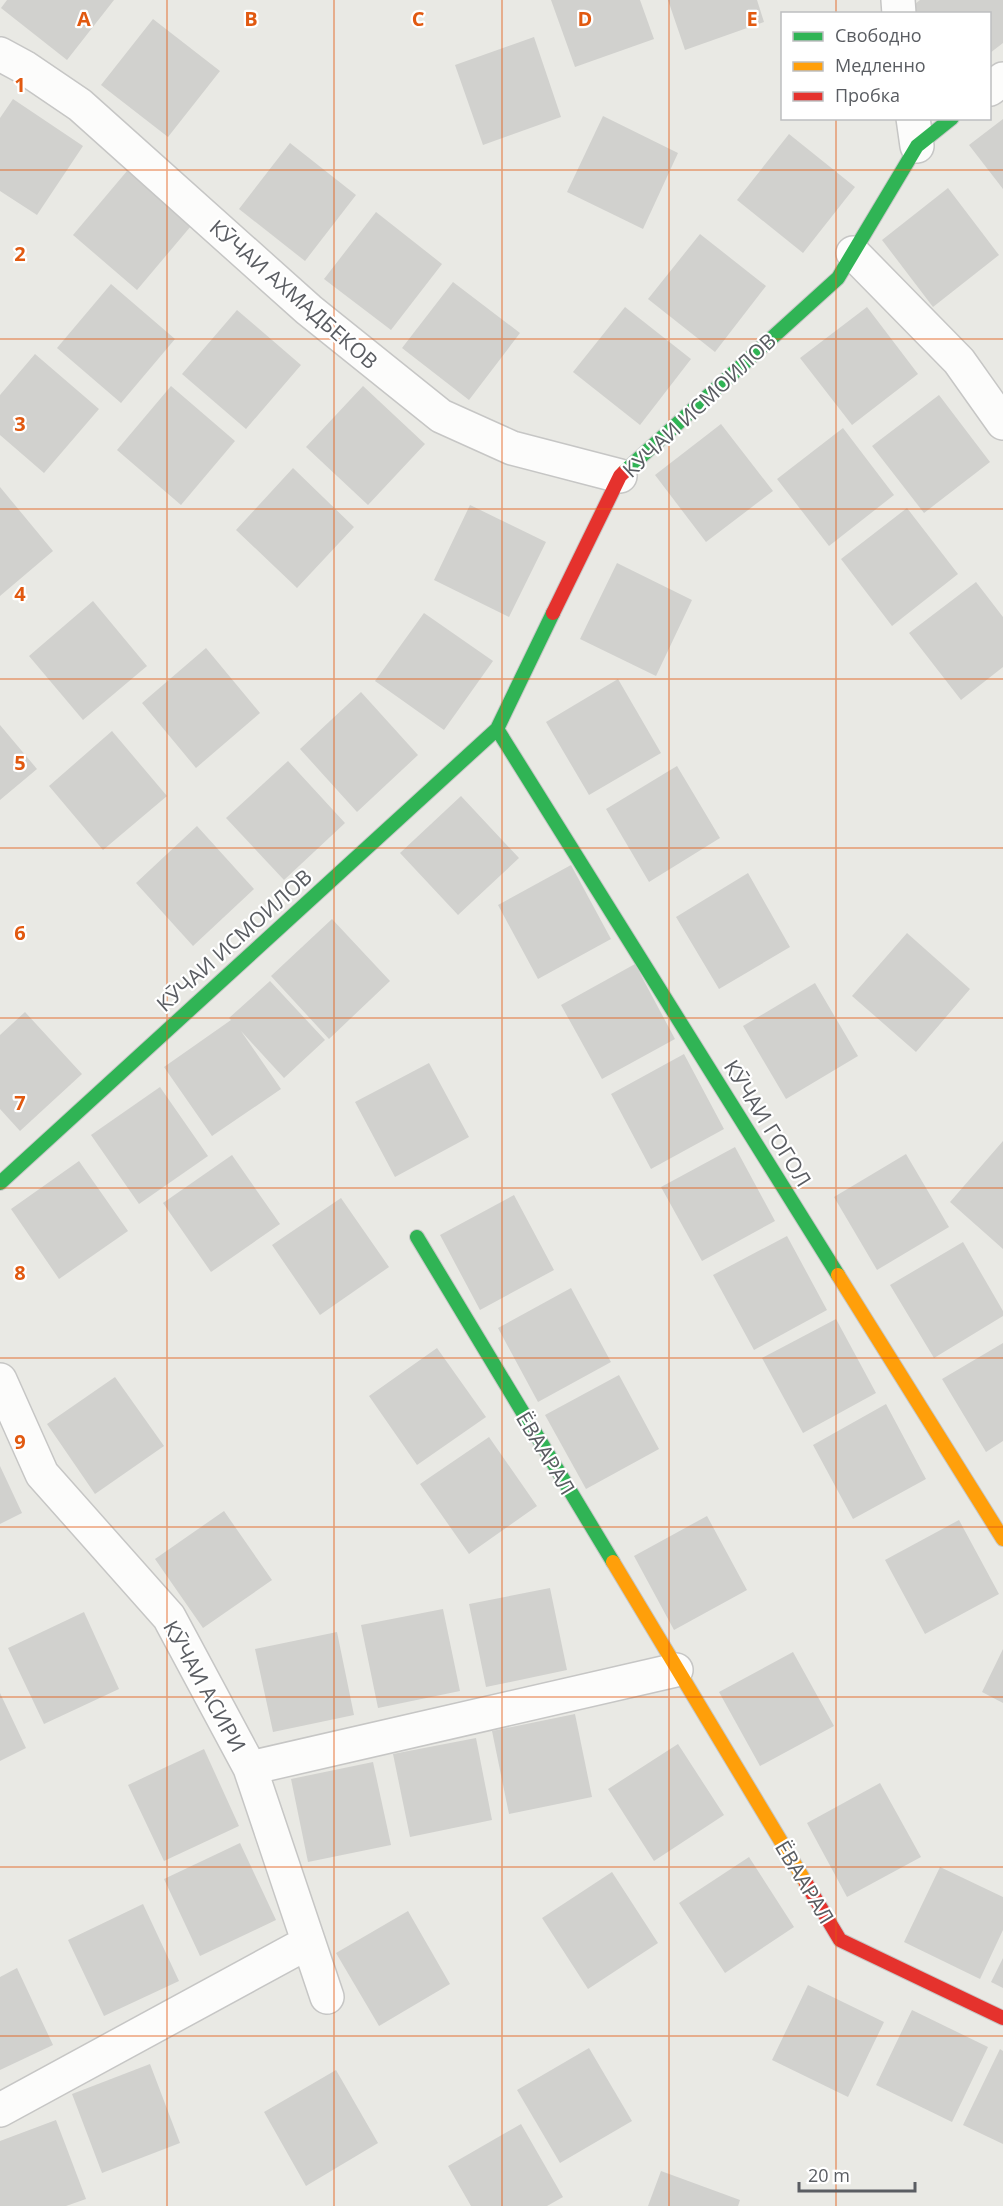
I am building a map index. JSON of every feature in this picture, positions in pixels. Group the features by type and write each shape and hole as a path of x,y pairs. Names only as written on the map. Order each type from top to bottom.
{"street":[{"name":"КӮЧАИ АХМАДБЕКОВ","path":"0,54 24,67 80,105 309,310 441,416 512,448 620,476"},
{"path":"991,88 1003,79"},
{"name":"КУЧАИ ИСМОИЛОВ","path":"497,729 620,476 838,278 915,132 947,120"},
{"path":"853,253 959,361 1003,423"},
{"name":"КӮЧАИ ИСМОИЛОВ","path":"0,1183 497,729"},
{"name":"КӮЧАИ ГОГОЛ","path":"497,729 1003,1539"},
{"name":"ЁВААРАЛ","path":"417,1237 840,1940 1003,2018"},
{"name":"КӮЧАИ АСИРИ","path":"0,1380 42,1474 169,1617 250,1768 327,1997"},
{"path":"250,1768 676,1670"},
{"path":"0,2110 307,1943"}],"building":[{"path":"7,0 114,0 67,60 1,8"},
{"path":"551,0 640,0 654,39 575,67"},
{"path":"668,0 757,0 764,22 685,50"},
{"path":"920,0 1003,0 1003,43 991,52 991,12 913,12 910,8"},
{"path":"153,19 220,71 168,137 101,85"},
{"path":"534,37 561,117 483,145 455,65"},
{"path":"13,99 83,146 37,215 0,191 0,118"},
{"path":"603,116 678,153 643,229 567,192"},
{"path":"1003,119 1003,189 969,145"},
{"path":"789,134 855,187 803,253 737,200"},
{"path":"290,143 356,195 305,261 239,209"},
{"path":"127,171 191,226 137,290 73,235"},
{"path":"948,188 999,255 933,307 882,240"},
{"path":"376,212 442,264 391,330 324,279"},
{"path":"700,234 766,286 715,352 648,299"},
{"path":"453,282 520,333 469,400 402,348"},
{"path":"111,284 175,339 121,403 57,348"},
{"path":"625,307 691,359 640,425 573,372"},
{"path":"867,307 918,374 852,425 800,358"},
{"path":"237,310 301,365 246,429 182,374"},
{"path":"35,354 99,409 44,473 0,435 0,395"},
{"path":"171,386 235,441 181,505 117,450"},
{"path":"363,386 425,444 368,505 306,447"},
{"path":"939,395 990,462 924,513 872,446"},
{"path":"721,424 773,491 706,542 655,475"},
{"path":"843,428 894,495 829,546 777,479"},
{"path":"293,468 354,527 297,588 236,530"},
{"path":"0,487 53,551 0,596"},
{"path":"470,505 546,542 509,617 434,580"},
{"path":"907,508 958,574 892,626 841,559"},
{"path":"617,563 692,600 656,676 580,639"},
{"path":"976,582 1003,617 1003,667 961,700 909,633"},
{"path":"93,601 147,666 83,720 29,656"},
{"path":"424,613 493,661 444,730 375,681"},
{"path":"206,648 260,713 196,768 142,703"},
{"path":"618,679 661,753 589,795 546,722"},
{"path":"361,692 418,755 357,812 300,749"},
{"path":"0,725 37,769 0,800"},
{"path":"112,731 167,796 103,850 49,786"},
{"path":"288,761 345,823 284,880 226,818"},
{"path":"677,766 720,838 649,882 606,809"},
{"path":"461,796 519,858 458,915 400,853"},
{"path":"197,826 254,889 193,946 136,883"},
{"path":"571,865 611,939 538,979 498,905"},
{"path":"748,873 790,947 719,989 676,917"},
{"path":"332,919 390,981 329,1039 271,976"},
{"path":"907,933 970,989 916,1052 852,996"},
{"path":"635,964 675,1039 602,1079 561,1005"},
{"path":"270,981 325,1040 284,1078 241,1031 281,1089 212,1136 164,1067 231,1020 229,1018"},
{"path":"815,983 858,1056 786,1099 743,1026"},
{"path":"25,1012 82,1074 20,1131 0,1109 0,1035"},
{"path":"684,1054 724,1129 651,1169 611,1094"},
{"path":"429,1063 469,1137 395,1177 355,1102"},
{"path":"160,1087 208,1156 139,1204 91,1135"},
{"path":"1003,1141 1003,1249 950,1202"},
{"path":"735,1147 775,1221 702,1261 661,1187"},
{"path":"906,1154 949,1227 877,1270 834,1197"},
{"path":"232,1155 280,1224 211,1272 163,1203"},
{"path":"79,1161 128,1231 59,1279 11,1209"},
{"path":"514,1195 554,1270 480,1310 440,1235"},
{"path":"341,1198 389,1267 320,1315 272,1245"},
{"path":"787,1236 827,1310 754,1350 713,1275"},
{"path":"963,1242 1003,1311 1003,1316 934,1358 890,1285"},
{"path":"571,1288 611,1362 538,1402 498,1328"},
{"path":"836,1319 876,1393 803,1433 762,1358"},
{"path":"1003,1343 1003,1441 986,1452 942,1379"},
{"path":"437,1348 486,1417 417,1465 369,1396"},
{"path":"619,1375 659,1449 586,1489 545,1415"},
{"path":"115,1377 164,1446 95,1494 47,1424"},
{"path":"886,1404 926,1479 853,1519 813,1445"},
{"path":"489,1437 537,1506 469,1554 420,1484"},
{"path":"0,1466 22,1513 0,1524"},
{"path":"224,1511 272,1580 203,1628 155,1559"},
{"path":"707,1516 747,1590 674,1630 634,1556"},
{"path":"959,1520 999,1594 925,1634 885,1560"},
{"path":"550,1588 567,1670 486,1687 469,1604"},
{"path":"443,1609 460,1691 378,1708 361,1625"},
{"path":"84,1612 119,1689 44,1724 8,1648"},
{"path":"337,1632 354,1715 273,1732 255,1649"},
{"path":"1003,1649 1003,1703 982,1692"},
{"path":"793,1652 834,1726 760,1766 719,1692"},
{"path":"0,1693 26,1748 0,1761"},
{"path":"575,1714 592,1797 509,1814 492,1731"},
{"path":"476,1738 492,1820 410,1837 393,1754"},
{"path":"678,1744 724,1815 654,1861 608,1789"},
{"path":"204,1749 239,1826 164,1861 128,1785"},
{"path":"373,1762 391,1845 308,1862 291,1779"},
{"path":"880,1783 921,1857 847,1897 807,1823"},
{"path":"240,1843 276,1920 200,1956 164,1879"},
{"path":"749,1857 794,1927 725,1973 679,1903"},
{"path":"940,1867 1003,1897 1003,1930 980,1979 904,1942"},
{"path":"612,1872 658,1943 588,1989 542,1918"},
{"path":"143,1904 179,1981 104,2016 68,1940"},
{"path":"408,1911 450,1984 379,2026 336,1953"},
{"path":"1003,1958 1003,1988 991,1982"},
{"path":"17,1968 53,2045 0,2070 0,1977"},
{"path":"808,1985 884,2022 848,2097 772,2060"},
{"path":"912,2010 988,2047 952,2122 876,2085"},
{"path":"589,2048 632,2121 560,2163 517,2090"},
{"path":"1000,2049 1003,2051 1003,2144 963,2125"},
{"path":"150,2064 180,2143 102,2173 72,2094"},
{"path":"336,2070 378,2143 306,2186 264,2112"},
{"path":"56,2120 86,2199 66,2206 0,2206 0,2141"},
{"path":"521,2124 563,2197 547,2206 471,2206 448,2166"},
{"path":"661,2171 740,2200 738,2206 648,2206"}],"traffic: fast":[{"path":"624,472 838,278 917,146 950,120"},
{"path":"0,1183 497,729 553,613"},
{"path":"497,729 838,1275"},
{"path":"417,1237 613,1562"}],"traffic: slow":[{"path":"838,1275 1003,1539"},
{"path":"613,1562 806,1883"}],"traffic: jam":[{"path":"553,613 624,472"},
{"path":"806,1883 840,1940 1003,2018"}]}
